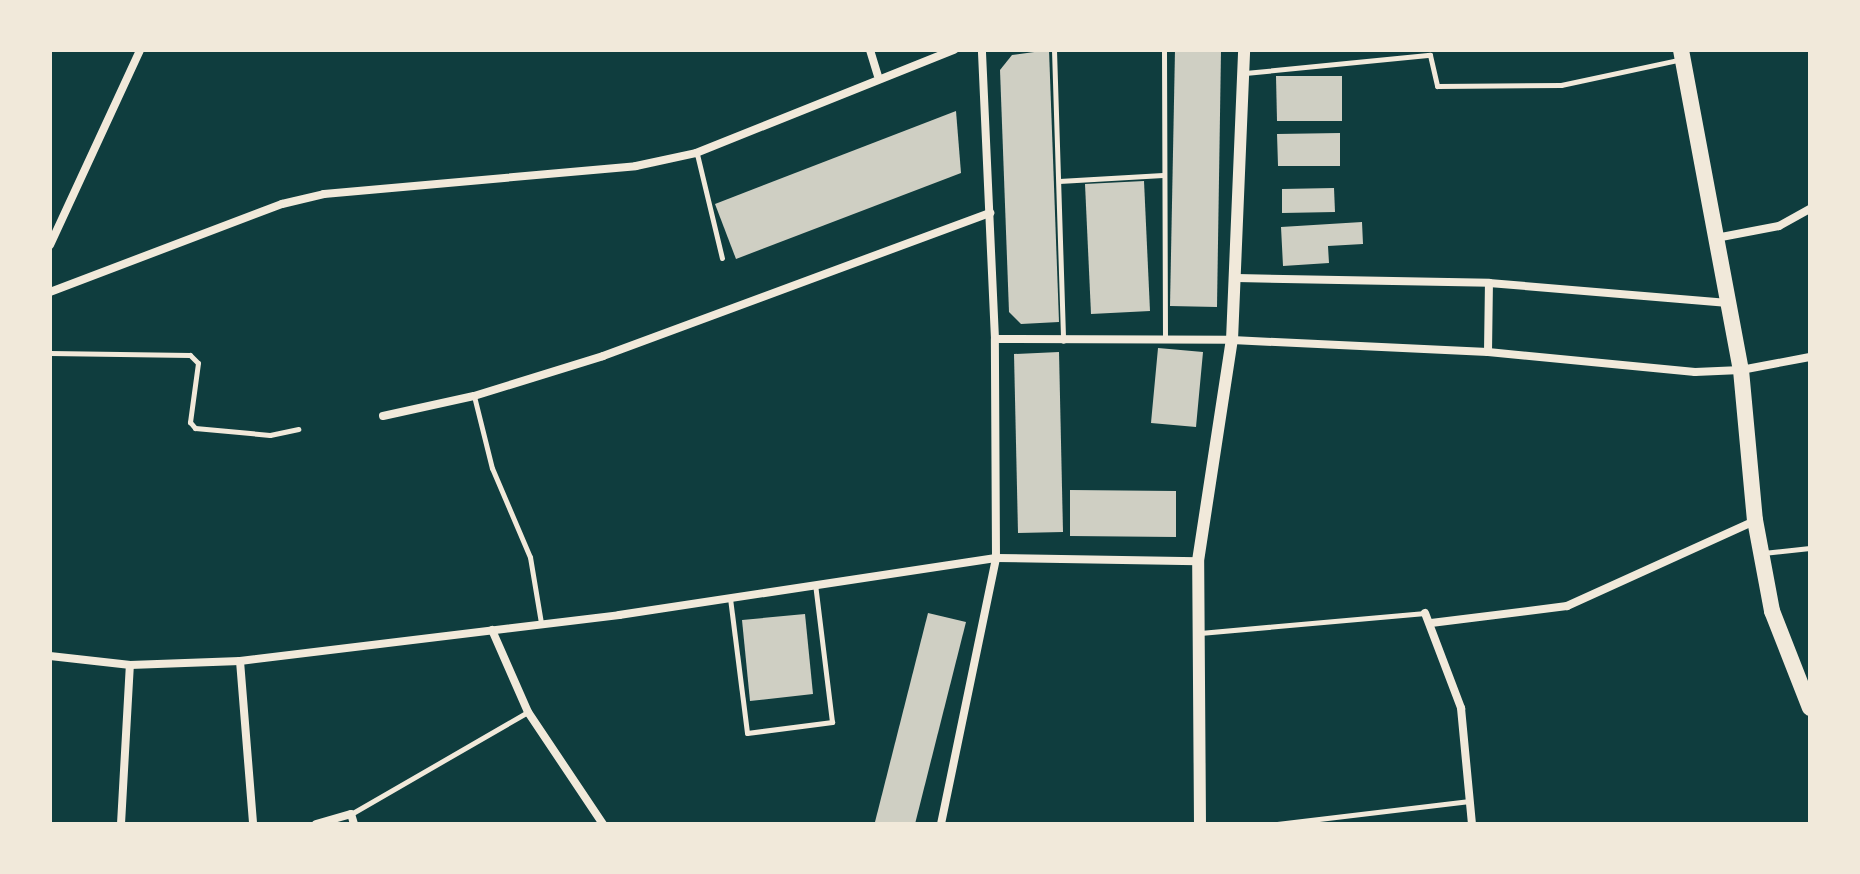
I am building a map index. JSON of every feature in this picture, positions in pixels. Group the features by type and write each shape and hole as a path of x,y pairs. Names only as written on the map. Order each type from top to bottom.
{"main road":[{"path":"1682,54 1741,370 1755,520 1772,611 1810,708"}],"street":[{"path":"50,245 140,50"},
{"path":"870,50 878,76"},
{"path":"50,292 282,204 324,194 636,166 696,153 878,76 954,50"},
{"path":"941,824 996,558 995,339 982,50"},
{"path":"1200,824 1195,633 1198,561 1232,340 1237,278 1244,50"},
{"path":"1716,238 1779,226 1810,209"},
{"path":"383,416 474,396 603,356 990,213"},
{"path":"1237,278 1489,283 1728,303"},
{"path":"1488,352 1489,283"},
{"path":"995,339 1232,340 1488,352 1695,372 1741,370 1810,357"},
{"path":"1431,623 1567,606 1755,520"},
{"path":"50,656 130,665 240,661 492,630 996,558 1198,561"},
{"path":"1425,613 1461,708 1472,824"},
{"path":"492,630 528,712 603,824"},
{"path":"240,661 253,824"},
{"path":"121,824 130,665"},
{"path":"316,824 351,814 354,824"}],"lane":[{"path":"1054,50 1063,341"},
{"path":"1164,50 1165,341"},
{"path":"1244,73 1430,55 1437,86 1561,85 1682,54"},
{"path":"696,153 722,258"},
{"path":"1059,181 1163,175"},
{"path":"50,353 190,355 198,363 190,422 195,428 270,435 298,429"},
{"path":"474,396 492,468 530,557 541,623"},
{"path":"1761,553 1810,548"},
{"path":"730,596 747,733 832,722 815,583"},
{"path":"1195,633 1425,613"},
{"path":"351,814 528,712"},
{"path":"1277,824 1470,801"}],"building":[{"path":"1049,50 1059,322 1021,324 1009,312 1000,70 1012,55"},
{"path":"1175,50 1221,50 1217,307 1170,306"},
{"path":"1276,76 1342,76 1342,121 1277,121"},
{"path":"956,111 961,173 736,259 715,204"},
{"path":"1340,133 1340,166 1278,166 1277,134"},
{"path":"1144,181 1150,311 1091,314 1085,184"},
{"path":"1334,188 1335,212 1282,213 1282,189"},
{"path":"1362,222 1363,244 1328,246 1329,263 1283,266 1281,227"},
{"path":"1158,348 1203,352 1196,427 1151,423"},
{"path":"1059,352 1063,532 1018,533 1014,354"},
{"path":"1070,490 1176,491 1176,537 1070,536"},
{"path":"928,613 966,622 915,824 875,822"},
{"path":"805,614 813,694 750,701 742,620"}]}
